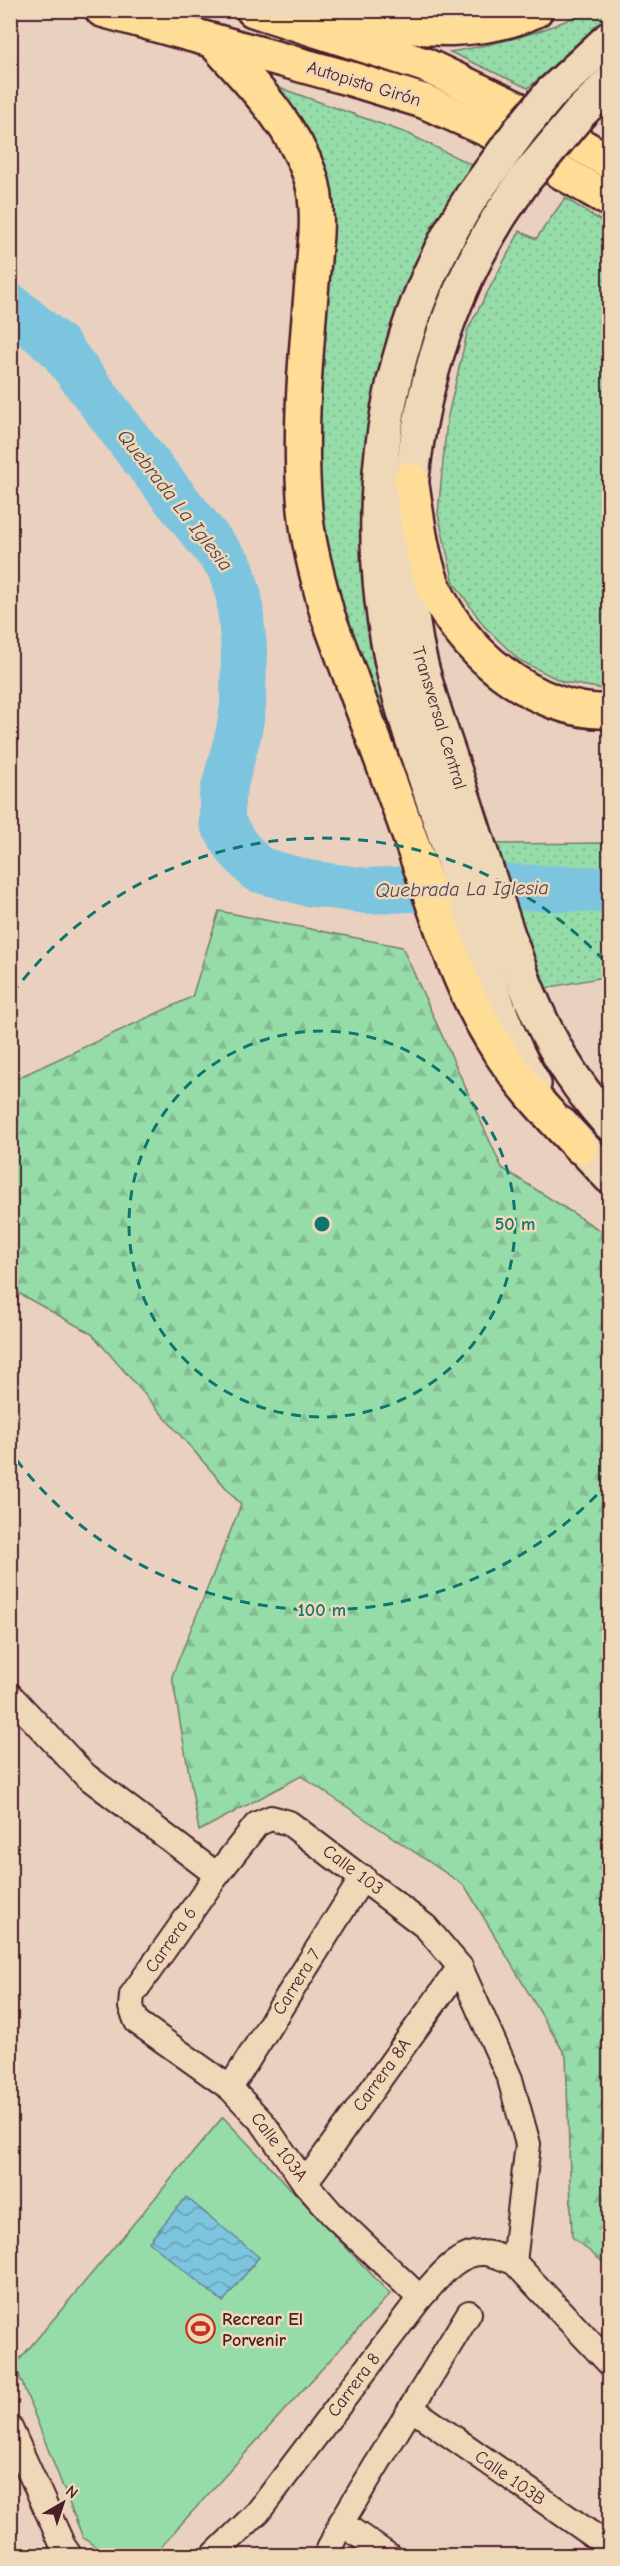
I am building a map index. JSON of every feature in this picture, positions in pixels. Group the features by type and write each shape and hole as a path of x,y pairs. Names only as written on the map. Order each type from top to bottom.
{"highway":[{"name":"Autopista Girón","path":"102,10 394,92 454,114 518,147 609,200"},
{"path":"259,12 453,30 480,28 508,21 536,10"},
{"name":"Autopista Girón","path":"259,12 391,53 446,74 516,108 609,162"},
{"path":"213,41 268,103 295,143 311,177 317,210 303,412 302,459 305,511 313,559 327,613 415,852 477,938 472,1003 490,1037 511,1069 539,1105 580,1147"},
{"path":"411,479 425,557 432,581 442,605 457,628 481,655 521,685 561,705 596,712 609,711"}],"main road":[{"name":"Transversal Central","path":"464,845 406,719 393,668 381,591 376,507 378,472 390,401 420,294 450,229 521,129 551,93 609,39"},
{"name":"Transversal Central","path":"464,845 416,641 409,576 411,479 424,399 444,329 482,245 525,179 580,113 609,83"},
{"path":"464,845 477,938 543,1029 562,1064 609,1124"},
{"path":"580,1147 609,1178"}],"street":[{"path":"10,1695 85,1775 218,1875"},
{"name":"Calle 103","path":"218,1875 257,1824 271,1818 290,1823 426,1927 460,1967 510,2079 528,2144 514,2262"},
{"name":"Carrera 6","path":"131,2007 132,1995 218,1875"},
{"name":"Carrera 7","path":"230,2088 363,1877"},
{"name":"Carrera 8A","path":"305,2183 460,1967"},
{"name":"Calle 103A","path":"131,2007 137,2022 230,2088 263,2123 305,2183 332,2214 420,2298"},
{"name":"Carrera 8","path":"213,2556 258,2512 420,2298 446,2270 468,2254 485,2253 514,2262"},
{"path":"514,2262 609,2364"},
{"path":"326,2556 341,2523 469,2313"},
{"name":"Calle 103B","path":"411,2408 609,2547"},
{"path":"10,2428 66,2551"},
{"path":"341,2523 389,2556"}],"green space":[{"path":"587,11 609,11 609,18 528,88 450,52 520,37"},
{"path":"280,88 409,134 472,165 432,226 406,285 384,358 364,535 366,609 388,704 432,839 355,644 324,549 317,478 332,215 311,139"},
{"path":"565,198 609,226 609,690 563,682 519,660 484,626 454,583 438,514 447,420 468,329 520,231 536,239"},
{"path":"609,843 609,976 546,988 494,844"},
{"path":"219,911 402,947 502,1168 609,1236 609,2267 572,2237 566,2056 465,1886 301,1776 199,1831 172,1676 241,1505 92,1334 11,1289 11,1081 192,997"},
{"name":"Recrear El Porvenir","path":"223,2117 390,2294 153,2555 108,2555 83,2538 15,2365"}],"water":[{"path":"186,2197 259,2257 223,2302 149,2242"}],"waterway":[{"name":"Quebrada La Iglesia","path":"10,306 59,347 136,449 231,568 239,597 244,649 243,706 222,796 222,822 237,847 257,869 307,883 367,891 475,886 610,890"}],"place":[{"name":"Recrear El Porvenir","path":"201,2329"}]}
